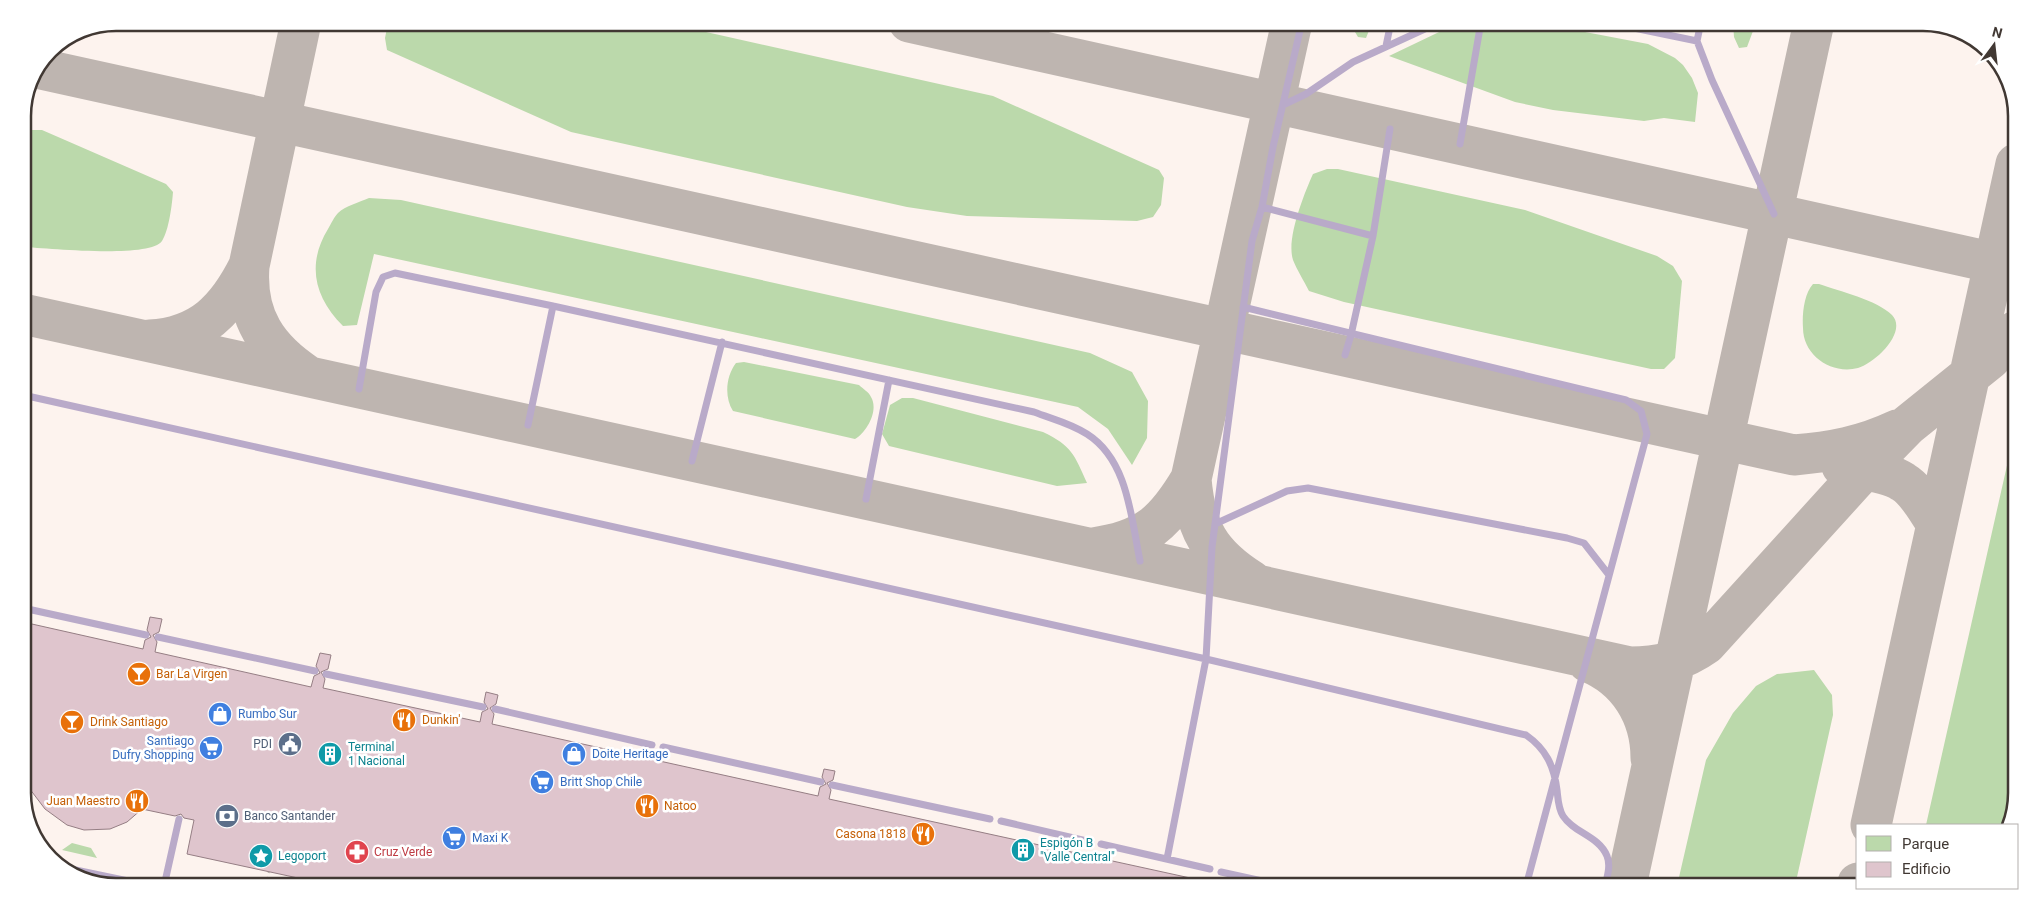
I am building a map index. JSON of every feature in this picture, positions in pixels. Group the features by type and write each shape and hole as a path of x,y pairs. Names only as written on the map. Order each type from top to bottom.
{"lane":[{"path":"1167,860 1206,659 1215,524 1252,241 1262,207 1300,31"},
{"path":"1386,46 1389,31"},
{"path":"1283,105 1306,94 1352,62 1418,31"},
{"path":"1460,144 1479,31"},
{"path":"1649,31 1697,41"},
{"path":"1699,31 1697,41 1712,80 1774,214"},
{"path":"1345,355 1372,236 1390,129"},
{"path":"1262,207 1372,236"},
{"path":"359,389 376,292 386,274 394,273 722,342 1034,412 1065,422 1088,434 1100,444 1123,478 1140,561"},
{"path":"528,425 553,306"},
{"path":"1243,308 1626,400 1641,410 1647,434 1528,878"},
{"path":"692,461 722,342"},
{"path":"866,499 889,380"},
{"path":"31,397 1206,659 1526,735 1547,753 1555,776 1559,808 1564,817 1601,845 1608,858 1609,866 1607,878"},
{"path":"1215,524 1287,491 1308,488 1567,538 1584,543 1609,575"},
{"path":"31,610 146,635"},
{"path":"158,638 315,671"},
{"path":"326,674 483,707"},
{"path":"495,709 652,745"},
{"path":"663,747 821,782"},
{"path":"832,785 990,819"},
{"path":"166,878 179,819"},
{"path":"1001,821 1091,842"},
{"path":"1101,844 1210,869"},
{"path":"1221,872 1249,878"},
{"path":"90,873 111,877"}],"path":[{"path":"268,878 269,872"}],"green space":[{"path":"386,31 702,31 993,96 1159,170 1164,178 1161,205 1153,217 1137,221 967,216 907,207 571,132 387,50 385,38"},
{"path":"1369,31 1366,38 1358,37 1355,32"},
{"path":"1441,31 1580,31 1648,44 1675,58 1683,65 1692,78 1698,93 1695,122 1664,118 1644,121 1553,110 1515,102 1389,56"},
{"path":"1734,31 1753,31 1747,47 1739,48"},
{"path":"31,130 42,130 166,184 173,192 168,224 162,241 153,246 138,250 74,250 31,247"},
{"path":"1327,169 1338,169 1525,210 1657,256 1673,266 1682,281 1675,358 1664,369 1651,369 1344,302 1309,291 1293,260 1291,251 1292,241 1297,217 1313,174"},
{"path":"369,198 401,200 1090,353 1132,372 1148,401 1147,438 1132,465 1108,429 1078,407 374,254 357,325 343,326 333,315 320,292 316,268 317,255 321,242 338,213 349,206"},
{"path":"1813,284 1819,284 1868,300 1892,315 1896,322 1896,330 1893,338 1880,354 1865,365 1848,369 1829,366 1813,354 1804,338 1803,311"},
{"path":"744,362 859,385 869,394 873,402 874,408 871,420 864,431 855,439 733,411 727,393 728,380 736,363"},
{"path":"902,398 913,398 1043,432 1060,442 1071,452 1087,483 1057,486 889,446 882,434 890,405"},
{"path":"2008,461 2008,793 2006,810 2001,824 1926,824"},
{"path":"1814,670 1832,695 1833,715 1797,878 1679,878 1706,760 1733,713 1756,686 1777,674"},
{"path":"72,843 91,848 97,858 62,850"}],"building":[{"name":"Terminal 1 Nacional","path":"150,617 162,619 159,632 153,635 157,642 155,652 311,687 314,676 320,673 316,666 320,653 331,655 328,669 321,672 325,679 323,688 480,722 482,712 488,709 484,702 486,692 498,695 496,704 490,708 494,714 492,724 818,796 820,787 826,784 822,777 824,769 835,771 833,780 827,783 831,790 829,799 1190,878 298,878 187,854 194,820 184,818 181,814 175,816 142,809 127,822 110,829 84,830 67,825 45,809 31,791 31,624 143,649 145,640 151,637 147,630"}],"taxiway":[{"path":"150,340 168,338 198,327 221,308 241,282 249,266 299,31"},
{"path":"950,31 2008,265"},
{"path":"1093,548 1127,540 1140,535 1152,527 1172,507 1191,479 1290,31"},
{"path":"1628,878 1812,31"},
{"path":"45,70 1794,455 1847,447 1897,430"},
{"path":"1871,824 2008,200"},
{"path":"249,266 251,301 255,316 262,330 281,355 308,376"},
{"path":"31,316 1630,667 1651,666 1670,662 1688,655 1706,644 1863,471 1908,425 1990,359 2008,340"},
{"path":"1842,466 1882,473 1897,478 1918,496 1937,524"},
{"path":"1191,479 1196,512 1207,538 1225,561 1252,581"},
{"path":"1588,662 1615,678 1626,688 1634,700 1642,713 1647,727 1651,758"}],"place":[{"name":"Bar La Virgen","path":"139,674"},
{"name":"Rumbo Sur","path":"220,714"},
{"name":"Dunkin'","path":"404,720"},
{"name":"Drink Santiago","path":"72,722"},
{"name":"PDI","path":"290,744"},
{"name":"Santiago Dufry Shopping","path":"211,748"},
{"name":"Terminal 1 Nacional","path":"330,754"},
{"name":"Doite Heritage","path":"574,754"},
{"name":"Britt Shop Chile","path":"542,782"},
{"name":"Juan Maestro","path":"137,801"},
{"name":"Natoo","path":"647,806"},
{"name":"Banco Santander","path":"227,816"},
{"name":"Casona 1818","path":"923,834"},
{"name":"Maxi K","path":"454,838"},
{"name":"Espigón B \"Valle Central\"","path":"1023,850"},
{"name":"Cruz Verde","path":"357,852"},
{"name":"Legoport","path":"261,856"}]}
